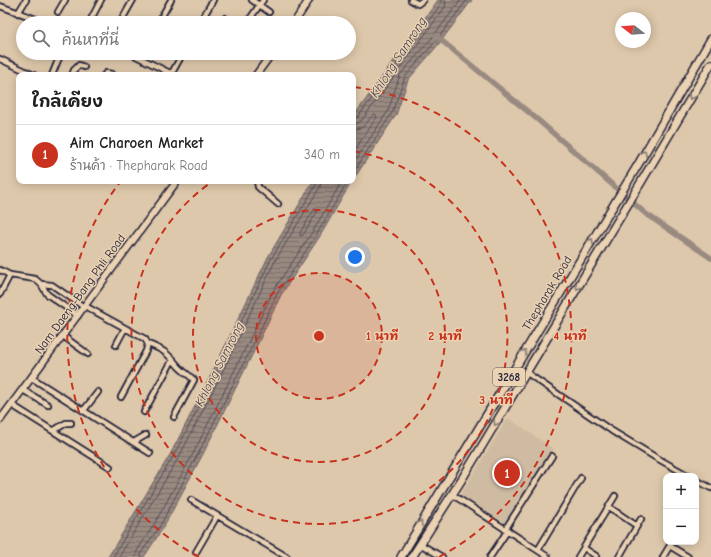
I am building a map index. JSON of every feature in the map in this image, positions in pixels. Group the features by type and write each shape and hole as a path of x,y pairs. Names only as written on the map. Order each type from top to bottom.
{"main road":[{"path":"299,16 309,0"},
{"name":"Thepharak Road","path":"400,557 624,187 711,38"},
{"path":"258,72 267,60"},
{"name":"Thepharak Road","path":"412,557 453,495 711,64"},
{"name":"Nam Daeng-Bang Phli Road","path":"0,420 175,184"}],"street":[{"path":"18,13 26,0"},
{"path":"58,12 64,0"},
{"path":"93,16 101,0"},
{"path":"124,16 133,0"},
{"path":"162,16 171,0"},
{"path":"204,16 213,0"},
{"path":"252,0 269,12"},
{"path":"252,16 263,0"},
{"path":"411,0 418,4 423,0"},
{"path":"0,6 27,16"},
{"path":"0,59 28,72"},
{"path":"53,72 58,60"},
{"path":"148,60 168,72"},
{"path":"172,72 180,60"},
{"path":"73,72 79,65 84,67"},
{"path":"257,184 258,187 278,204"},
{"path":"0,270 10,276 35,279 42,284 47,294 78,316"},
{"path":"0,294 10,276"},
{"path":"42,284 52,285 85,307 145,339 148,344 163,350 194,380 174,417"},
{"path":"116,345 125,328"},
{"path":"63,336 88,354"},
{"path":"121,397 146,351 148,344"},
{"path":"144,412 173,359"},
{"path":"526,373 612,431 683,473"},
{"path":"32,378 150,453"},
{"path":"23,390 48,405"},
{"path":"84,410 98,392"},
{"path":"12,405 110,467"},
{"path":"53,431 66,423 71,423"},
{"path":"134,442 146,434"},
{"path":"490,557 552,456"},
{"path":"536,557 581,478"},
{"path":"699,482 711,488"},
{"path":"453,495 548,557"},
{"path":"578,557 615,496"},
{"path":"190,500 287,557"},
{"path":"609,507 637,526"},
{"path":"196,552 218,516"},
{"path":"619,557 642,519"},
{"path":"420,544 442,557"},
{"path":"663,557 670,545"},
{"path":"672,545 688,557"},
{"path":"584,548 596,556"}],"shaded area":[{"path":"508,418 554,449 507,525 460,496"}],"water":[{"name":"Khlong Samrong","path":"438,0 472,0 438,45 408,80 396,115 356,175 356,113"},
{"name":"Khlong Samrong","path":"311,184 350,184 320,236 281,295 203,454 163,528 144,557 108,557 171,453 212,373 268,257"}],"waterway":[{"path":"436,36 538,120 646,214 711,258"}],"place":[{"name":"Aim Charoen Market","path":"507,473"}]}
